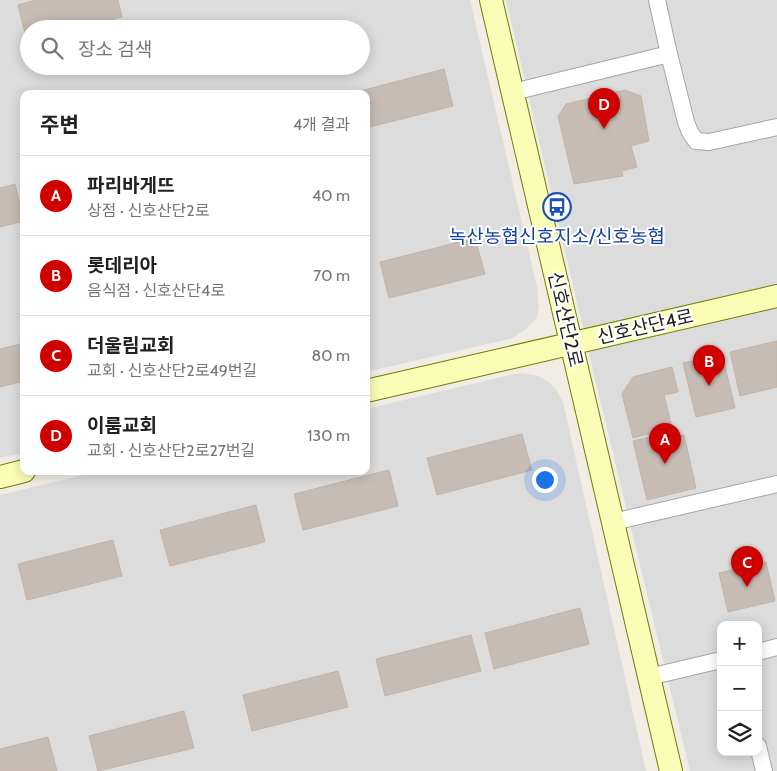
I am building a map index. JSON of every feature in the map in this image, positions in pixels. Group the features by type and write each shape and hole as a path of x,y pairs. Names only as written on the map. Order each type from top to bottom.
{"main road":[{"name":"신호산단2로","path":"491,0 671,771"},
{"name":"신호산단4로","path":"370,390 777,296"},
{"path":"0,477 20,472"}],"street":[{"path":"657,0 686,122 696,141 709,142 777,127"},
{"path":"513,92 669,54"},
{"path":"613,522 777,484"},
{"path":"762,651 777,647"},
{"path":"649,677 717,661"},
{"path":"760,756 764,771"}],"shaded area":[{"path":"0,0 470,0 537,287 539,307 536,319 513,338 370,371 370,90 20,90 20,454 0,458"},
{"path":"506,0 777,0 777,771 690,771"},
{"path":"519,373 536,375 546,380 556,389 563,402 646,771 0,771 0,495 83,475 370,475 370,408"}],"building":[{"path":"36,0 118,0 122,17 110,20 22,20 18,5"},
{"path":"444,69 453,106 370,127 370,90 364,90"},
{"path":"625,90 641,96 649,141 631,146 637,167 622,171 623,176 574,184 558,116 566,104"},
{"path":"15,184 20,205 20,222 0,227 0,188"},
{"path":"475,238 485,274 389,298 380,262"},
{"path":"777,341 777,387 740,396 730,352"},
{"path":"20,344 20,382 0,387 0,349"},
{"path":"722,354 735,408 696,417 683,363"},
{"path":"672,367 678,392 664,395 672,428 633,438 622,394 633,377"},
{"path":"672,431 674,437 684,435 696,488 647,500 633,441"},
{"path":"522,434 532,470 437,495 427,458"},
{"path":"389,470 398,506 303,530 294,494"},
{"path":"256,505 265,542 170,566 160,530"},
{"path":"113,540 122,576 27,600 18,564"},
{"path":"766,562 775,601 728,612 719,573"},
{"path":"580,608 589,644 494,669 485,633"},
{"path":"471,635 481,671 385,696 376,659"},
{"path":"338,671 348,707 252,731 243,695"},
{"path":"184,711 194,748 98,771 89,736"},
{"path":"48,737 57,771 0,771 0,749"}],"place":[{"name":"이룸교회","path":"604,129"},
{"name":"녹산농협신호지소/신호농협","path":"557,207"},
{"name":"롯데리아","path":"709,386"},
{"name":"파리바게뜨","path":"665,464"},
{"name":"더울림교회","path":"747,587"}]}
